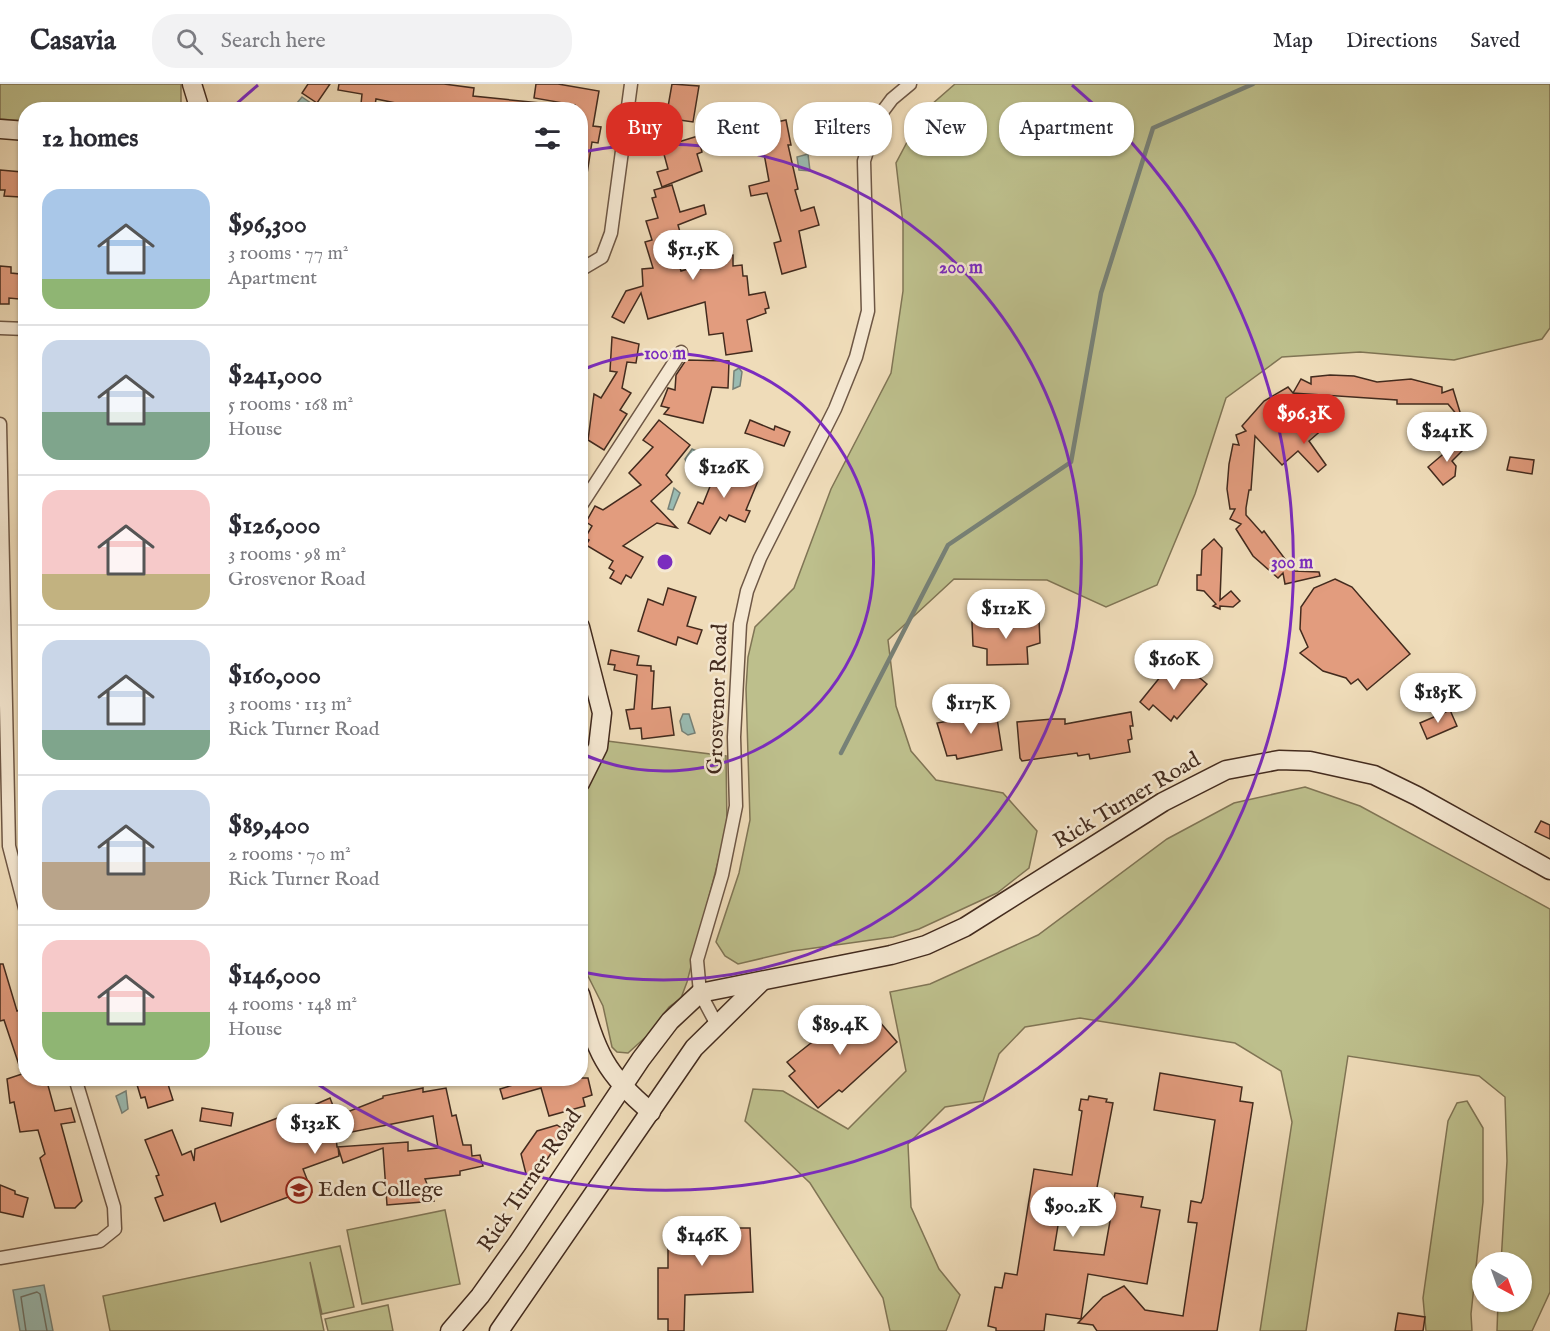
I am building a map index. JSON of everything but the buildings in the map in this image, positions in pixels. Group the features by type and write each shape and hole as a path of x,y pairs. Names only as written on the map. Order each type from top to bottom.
{"main road":[{"path":"192,84 198,102"},
{"path":"0,129 18,130"},
{"path":"588,659 602,714 598,747 588,767"},
{"name":"Rick Turner Road","path":"450,1331 480,1296 517,1244 670,1021 700,993 761,982 926,945 965,927 1026,891 1163,802 1226,770 1253,764 1310,760 1374,775 1417,796 1550,870"},
{"name":"Rick Turner Road","path":"499,1331 694,1048 716,1023 761,982"},
{"path":"588,1021 595,1045 622,1088 651,1112"}],"street":[{"path":"588,265 602,257 611,233 630,84"},
{"name":"Grosvenor Road","path":"716,1023 700,993 697,960 722,875 736,806 736,672 740,624 747,591 781,513 835,409 856,357 868,311 864,161 877,118 892,99 910,84"},
{"path":"0,328 18,329"},
{"path":"588,495 681,352"},
{"path":"0,424 9,846 18,881"},
{"path":"0,1258 100,1240 115,1229 114,1207 77,1086"}],"green space":[{"path":"0,84 181,84 181,102 18,102 18,120 0,119"},
{"path":"955,84 1550,84 1550,328 1542,339 1454,360 1360,352 1282,357 1226,398 1195,494 1157,585 1106,607 1047,580 954,579 888,640 896,706 911,751 936,780 1003,793 1037,831 1029,868 997,893 919,929 893,937 793,951 738,964 725,956 716,942 739,873 750,820 746,689 748,657 755,627 794,588 831,489 891,373 903,291 903,224 896,163 904,148 904,156 987,156 987,102 934,102"},
{"path":"607,741 726,756 727,827 687,982 681,998 669,1007 648,1035 628,1053 617,1052 612,1047 603,1006 588,976 588,784 596,771"},
{"path":"1305,787 1360,806 1550,909 1550,1292 1532,1331 1497,1331 1498,1312 1532,1312 1532,1252 1502,1252 1507,1161 1505,1097 1479,1076 1348,1056 1306,1331 1260,1331 1292,1122 1281,1071 1235,1043 1080,1018 1025,1027 999,1054 983,1101 945,1107 908,1144 911,1207 939,1269 960,1295 946,1331 890,1331 883,1298 810,1183 745,1121 753,1089 783,1091 848,1129 906,1071 890,992 930,984 1038,935 1167,839 1234,803"},
{"path":"1467,1101 1483,1128 1483,1202 1478,1252 1472,1252 1472,1331 1426,1331 1423,1298 1448,1121 1457,1103"},
{"path":"445,1210 460,1284 362,1304 347,1230"},
{"path":"340,1246 354,1307 322,1314 310,1262 324,1331 110,1331 103,1296"},
{"path":"388,1305 393,1331 328,1331 325,1319"}],"water":[{"path":"302,97 309,102 298,102"},
{"path":"808,156 810,171 799,170 797,157"},
{"path":"739,368 742,372 740,386 733,389 734,371"},
{"path":"692,449 701,453 694,467 689,468 685,459"},
{"path":"674,488 680,493 673,510 668,509"},
{"path":"683,714 689,714 695,733 688,735 682,731 680,721"},
{"path":"126,1091 128,1109 122,1113 116,1096"},
{"path":"44,1285 53,1331 20,1331 13,1290"}],"waterway":[{"path":"841,753 948,545 1071,462 1101,293 1153,128 1253,84"}],"place":[{"name":"Eden College","path":"299,1190"}]}
